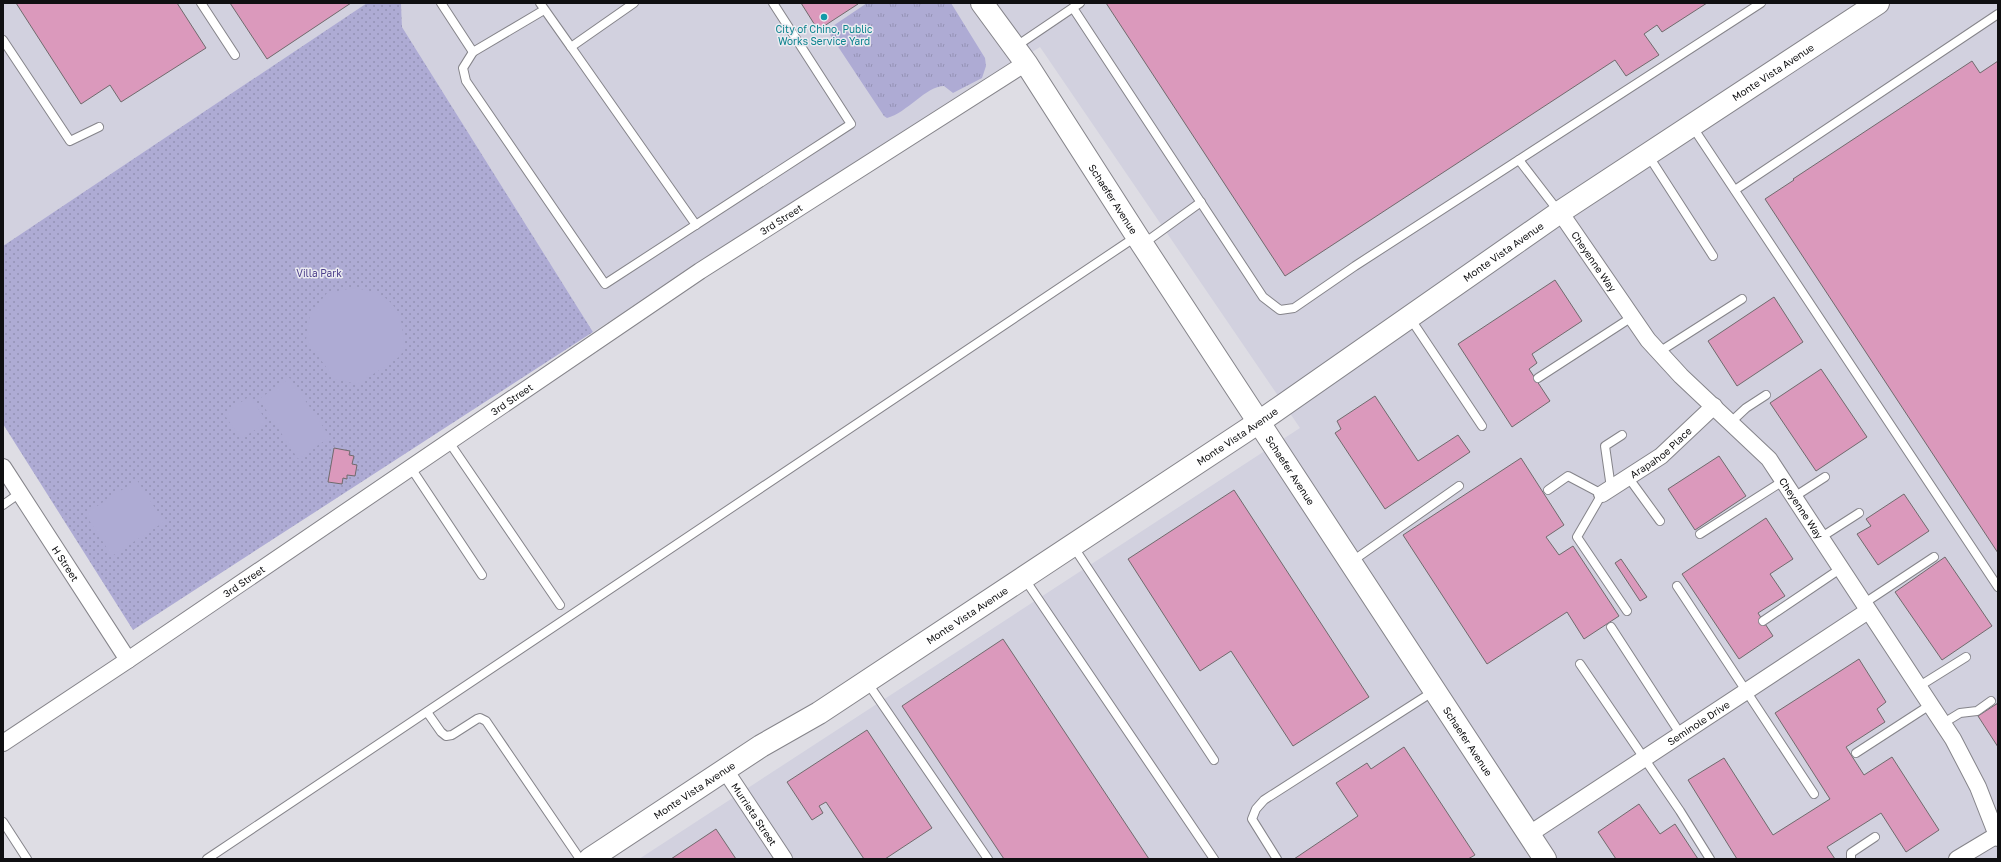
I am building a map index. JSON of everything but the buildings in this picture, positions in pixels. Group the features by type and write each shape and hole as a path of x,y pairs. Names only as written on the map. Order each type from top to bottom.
{"street":[{"name":"Schaefer Avenue","path":"982,3 1020,55 1139,240 1545,859"},
{"name":"Monte Vista Avenue","path":"590,859 761,746 819,713 1259,422 1560,212 1878,3"},
{"name":"3rd Street","path":"3,743 128,660 1020,55"},
{"name":"Cheyenne Way","path":"1560,212 1632,317 1659,352 1681,376 1769,459 1942,724 1978,787 1998,836"},
{"name":"Arapahoe Place","path":"1607,491 1661,456 1714,406"},
{"name":"H Street","path":"3,467 128,660"},
{"name":"Seminole Drive","path":"1528,835 1746,692 1865,607"},
{"name":"Murrieta Street","path":"725,770 784,859"},
{"path":"1957,859 1998,836"}],"lane":[{"path":"201,3 235,55"},
{"path":"441,3 473,52"},
{"path":"571,46 634,3"},
{"path":"696,225 542,6 473,52 463,68 466,81 605,284 696,225 851,124 774,3"},
{"path":"1020,55 1072,8 1080,3"},
{"path":"1072,8 1263,297 1280,310 1294,308 1355,266 1761,3"},
{"path":"1735,190 1998,14"},
{"path":"3,40 70,141 99,127"},
{"path":"1692,125 1998,587"},
{"path":"1648,154 1713,256"},
{"path":"1519,160 1560,212"},
{"path":"207,859 1139,240 1201,202"},
{"path":"1659,352 1742,299"},
{"path":"1409,317 1482,426"},
{"path":"1538,378 1632,317"},
{"path":"1731,422 1746,408 1766,395"},
{"path":"1622,435 1605,446 1607,491 1577,537 1627,611"},
{"path":"449,442 560,605"},
{"path":"410,468 482,575"},
{"path":"1548,490 1568,476 1607,491"},
{"path":"1628,477 1660,521"},
{"path":"1794,497 1825,477"},
{"path":"1700,534 1783,480"},
{"path":"1350,562 1459,486"},
{"path":"3,504 20,493"},
{"path":"1820,538 1859,513"},
{"path":"1073,545 1214,760"},
{"path":"1865,607 1934,557"},
{"path":"1763,621 1840,569"},
{"path":"1023,578 1214,859"},
{"path":"1678,586 1814,794"},
{"path":"1611,627 1681,735"},
{"path":"1918,687 1966,657"},
{"path":"1580,664 1710,859"},
{"path":"867,681 988,859"},
{"path":"1278,859 1252,819 1256,809 1264,800 1434,691"},
{"path":"1942,724 1960,713 1977,711 1991,701"},
{"path":"1856,753 1930,705"},
{"path":"427,712 441,732 446,736 452,735 477,719 480,718 486,721 580,859"},
{"path":"3,822 27,859"},
{"path":"1851,859 1851,853 1875,837"}],"shaded area":[{"path":"3,3 367,3 3,246"},
{"path":"401,3 1998,3 1998,859 639,859 1300,428 1040,47 593,332 402,27"}],"green space":[{"name":"Villa Park","path":"367,3 401,3 402,27 593,332 133,630 3,424 3,246"},
{"path":"867,3 951,3 985,58 986,66 982,78 953,93 944,86 937,87 930,90 902,111 887,118 884,116 827,30"},
{"path":"353,288 381,295 394,306 401,323 404,339 401,355 357,384 335,379 306,340 310,314 327,293"},
{"path":"290,378 330,437 298,459 259,399"},
{"path":"250,396 267,422 241,439 224,414"},
{"path":"137,480 164,522 112,556 85,514"}],"place":[{"name":"City of Chino, Public Works Service Yard","path":"824,17"}]}
